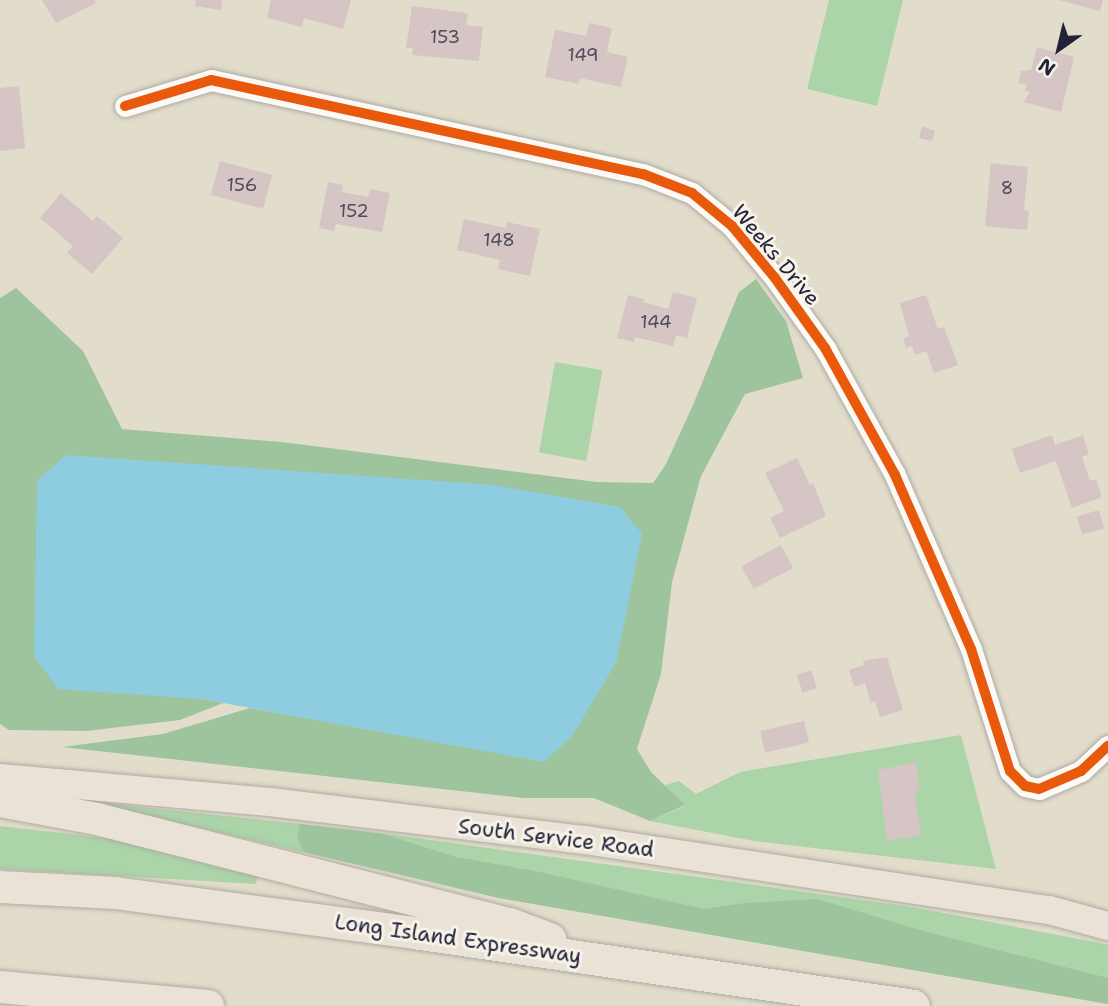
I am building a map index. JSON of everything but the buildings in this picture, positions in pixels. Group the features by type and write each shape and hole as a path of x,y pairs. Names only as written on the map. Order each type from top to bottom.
{"highway":[{"path":"0,801 97,819 510,924 604,960"},
{"name":"Long Island Expressway","path":"0,887 115,894 604,960 914,1006"},
{"path":"0,987 208,1006"}],"main road":[{"name":"South Service Road","path":"0,778 278,803 586,840 1049,910 1108,926"}],"street":[{"name":"Weeks Drive","path":"125,106 211,80 643,174 692,193 732,226 775,278 825,348 895,475 971,649 1010,771 1025,786 1039,789 1082,771 1108,746"}],"green space":[{"path":"829,0 903,0 877,106 807,89"},
{"path":"756,279 786,321 803,378 745,394 701,476 672,582 661,674 637,749 651,772 685,805 650,821 594,798 524,798 62,747 163,734 250,708 544,761 572,736 201,699 223,703 180,720 86,731 9,730 0,724 0,298 16,288 83,351 122,429 282,442 597,482 653,483 666,464 693,405 739,292"},
{"path":"555,362 602,370 586,461 539,453"},
{"path":"961,735 996,869 754,841 650,821 685,806 665,785 679,781 696,794 740,772"},
{"path":"84,801 358,830 662,872 912,907 1095,942 1108,945 1108,1004 499,898"},
{"path":"300,824 383,834 456,857 535,871 704,909 745,903 817,899 927,932 1108,978 1108,1004 499,898 304,852 297,838"},
{"path":"0,826 130,841 258,872 256,884 0,869"}],"water":[{"path":"65,455 494,485 620,507 642,534 616,663 572,736 544,762 201,699 58,689 34,656 37,481"}],"cycle path":[{"path":"125,106 211,80 643,174 692,193 732,226 775,278 825,348 895,475 971,649 1010,771 1025,786 1039,789 1081,771 1108,746"}]}
